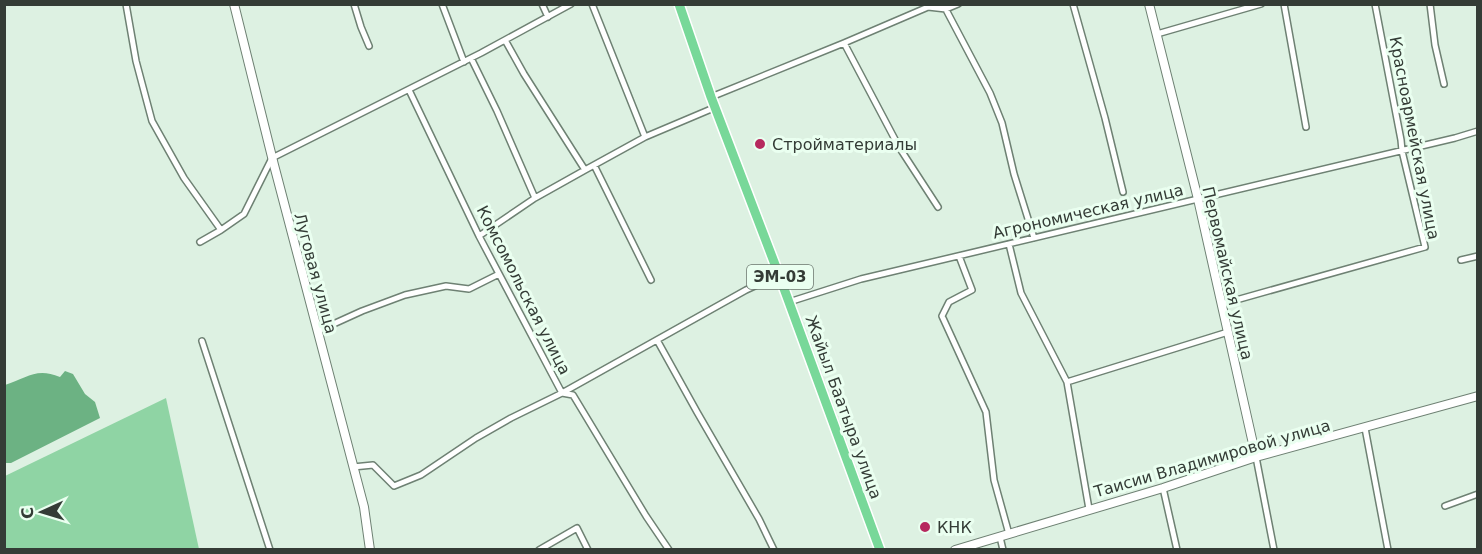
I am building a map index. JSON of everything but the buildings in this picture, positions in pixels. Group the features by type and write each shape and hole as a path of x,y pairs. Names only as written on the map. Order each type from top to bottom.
{"highway":[{"name":"Жайыл Баатыра улица","path":"679,4 711,97 880,549"}],"street":[{"path":"126,4 136,62 152,121 184,178 221,230"},
{"name":"Луговая улица","path":"234,4 363,507 370,549"},
{"path":"354,4 369,46"},
{"path":"442,4 464,62"},
{"path":"542,4 548,17"},
{"path":"200,242 244,214 272,158 464,62 571,4"},
{"path":"592,4 645,137"},
{"path":"711,97 928,7 958,4"},
{"path":"1072,4 1105,118 1123,192"},
{"name":"Первомайская улица","path":"1149,4 1198,199 1274,549"},
{"path":"1157,33 1262,4"},
{"path":"1284,4 1306,128"},
{"name":"Красноармейская улица","path":"1222,304 1425,247 1402,151 1375,4"},
{"path":"1430,4 1435,45 1444,84"},
{"path":"944,7 990,93 1002,123 1014,174 1034,238"},
{"path":"505,40 585,170"},
{"path":"844,43 899,147 938,207"},
{"path":"471,58 535,198"},
{"name":"Комсомольская улица","path":"409,90 479,236 562,393 573,395 646,516 669,549"},
{"path":"479,236 535,198 645,137 716,107"},
{"name":"Агрономическая улица","path":"789,302 861,279 1478,131"},
{"path":"594,165 651,280"},
{"path":"1009,244 1021,293 1067,381 1089,509"},
{"path":"958,256 972,290 950,302 942,316 986,412 994,480 1009,534"},
{"path":"1461,260 1478,256"},
{"path":"318,331 405,295 446,286 469,289 499,274"},
{"path":"353,467 373,465 394,486 421,475 501,423 562,393 746,290 779,275"},
{"path":"1067,381 1228,332"},
{"path":"657,340 774,549"},
{"path":"202,341 270,549"},
{"name":"Таисии Владимировой улица","path":"955,549 1163,488 1256,458 1478,396"},
{"path":"1365,428 1388,549"},
{"path":"1163,488 1177,549"},
{"path":"1445,506 1478,494"},
{"path":"539,549 577,528 588,549"},
{"path":"999,537 1003,549"}],"shaded area":[{"path":"65,371 73,374 85,394 95,402 100,418 11,463 5,463 5,385 38,373 60,377"},
{"path":"166,398 199,549 5,549 5,476"}],"place":[{"name":"Стройматериалы","path":"760,144"},
{"name":"КНК","path":"925,527"}]}
